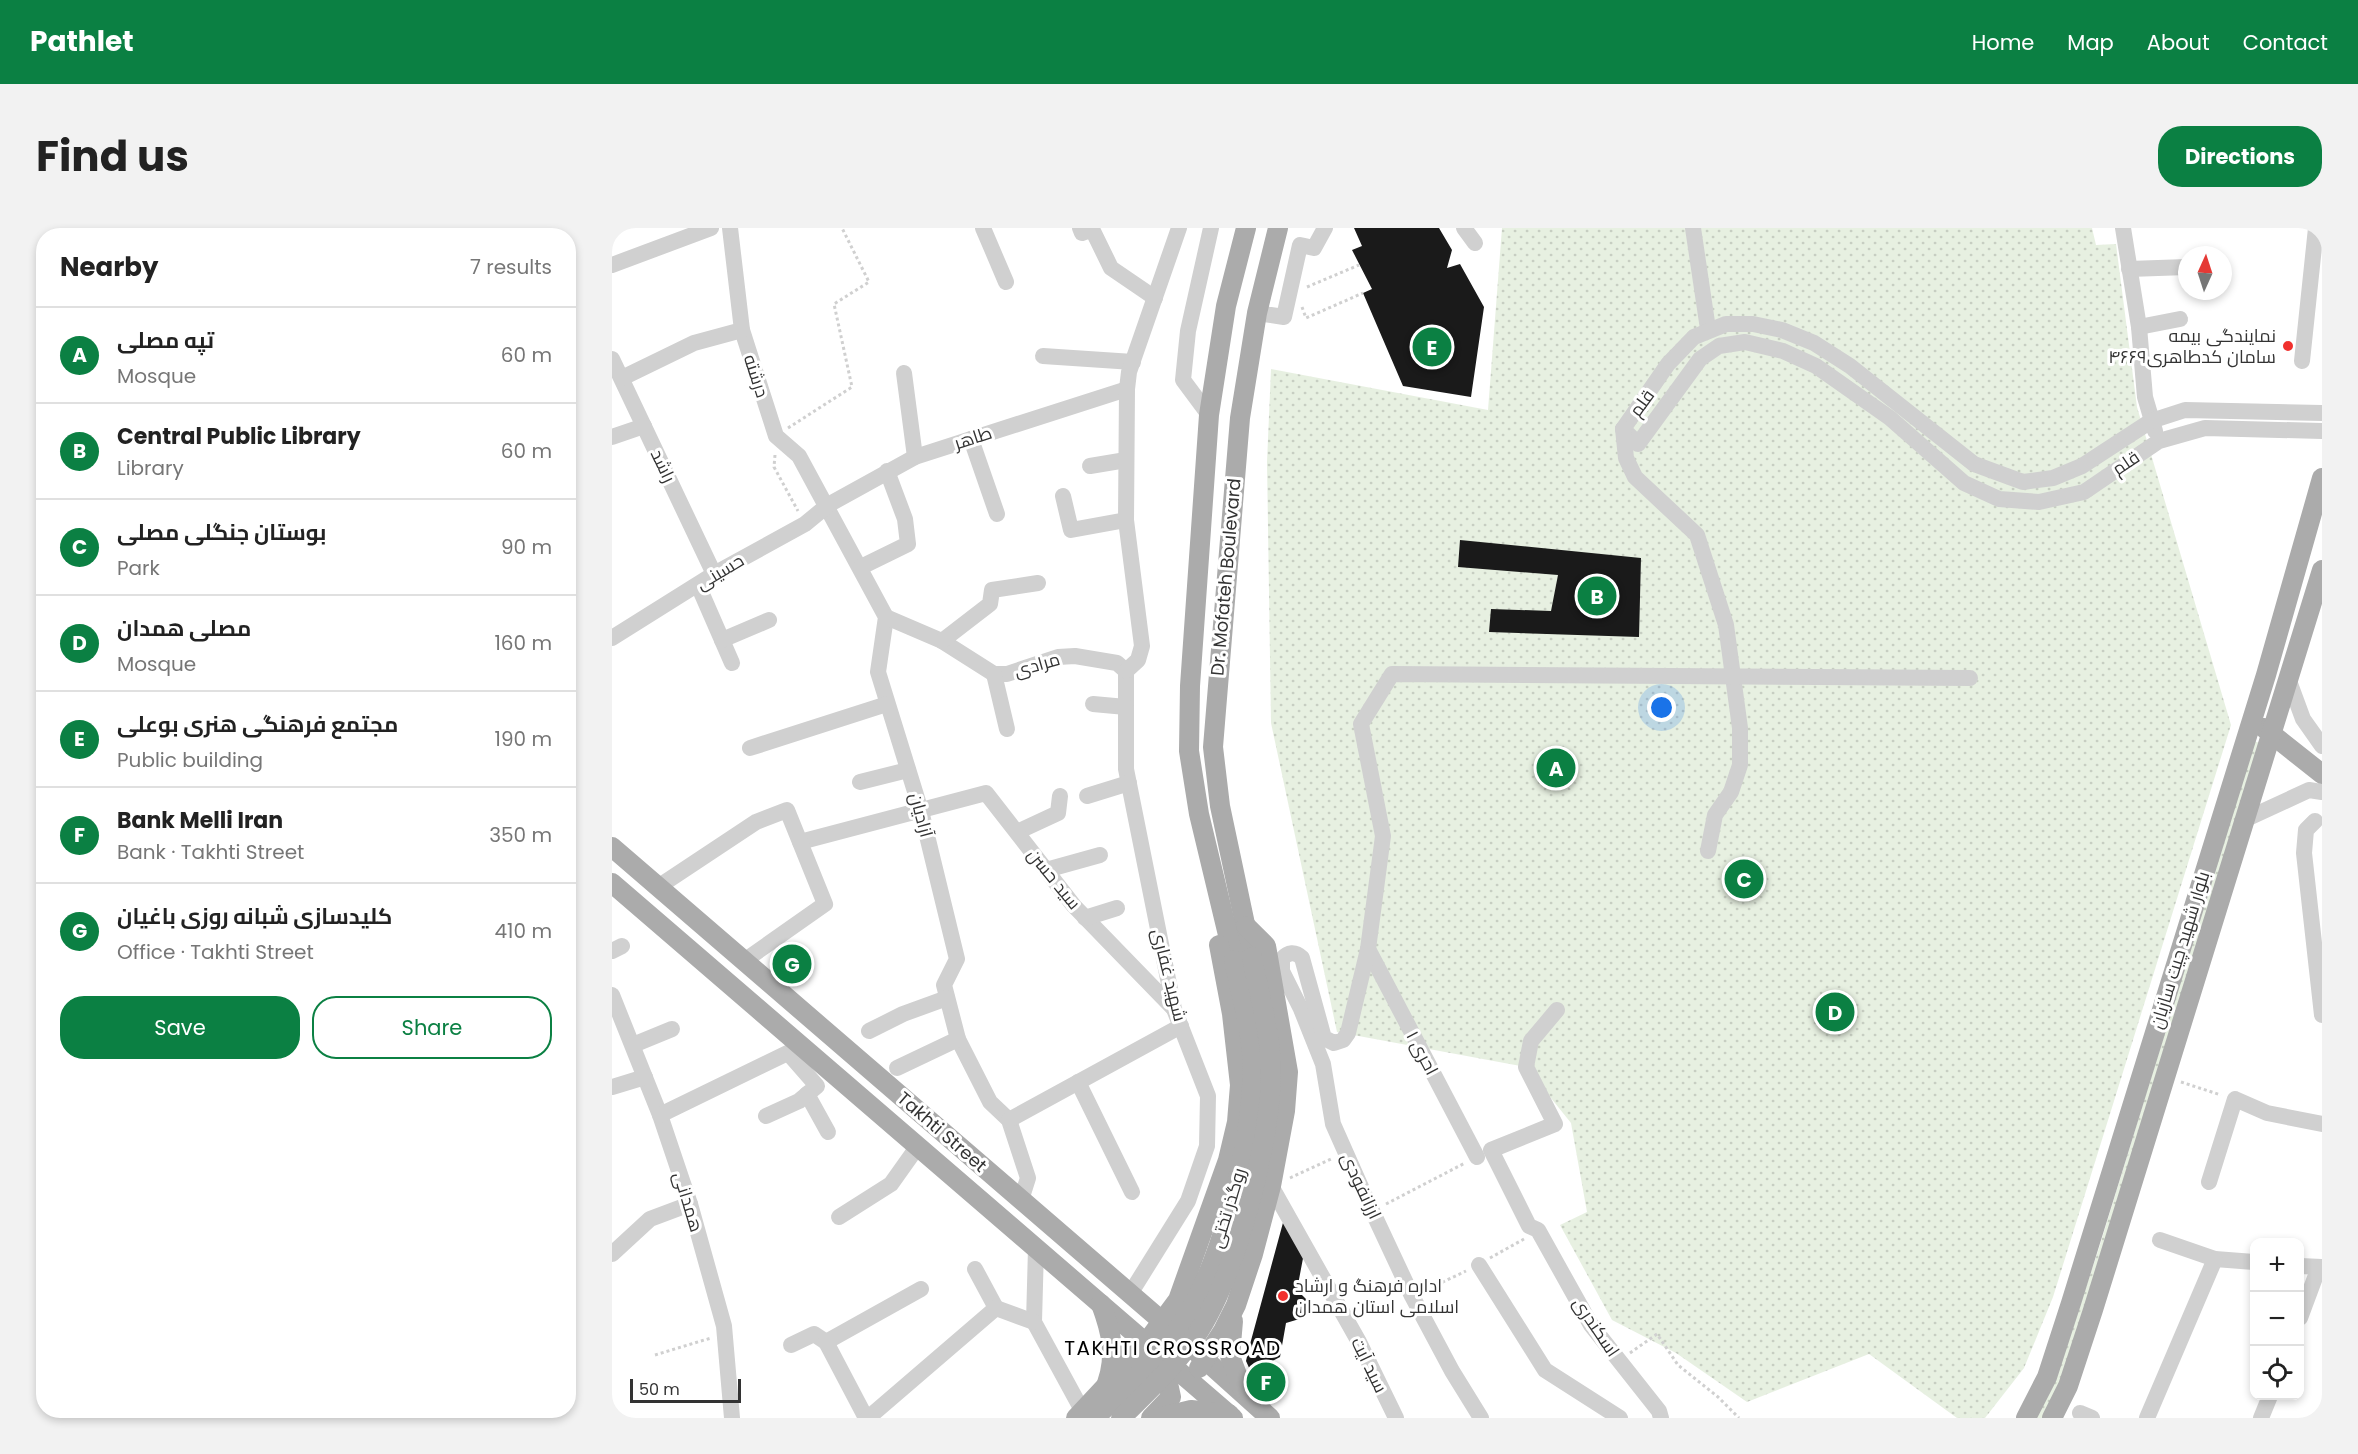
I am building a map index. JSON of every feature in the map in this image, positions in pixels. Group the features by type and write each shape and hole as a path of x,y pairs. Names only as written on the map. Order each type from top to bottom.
{"main road":[{"name":"Dr. Mofateh Boulevard","path":"1246,228 1227,306 1209,414 1190,687 1189,751 1199,814 1222,913 1250,954"},
{"name":"Dr. Mofateh Boulevard","path":"1250,954 1220,806 1213,747 1240,418 1257,313 1276,235"},
{"name":"بلوار شهید چیت سازیان","path":"2026,1418 2047,1377 2061,1335 2252,718 2322,478"},
{"name":"بلوار شهید چیت سازیان","path":"2052,1418 2072,1375 2322,570"},
{"path":"2252,718 2322,774"},
{"name":"Takhti Street","path":"612,847 1163,1322 1270,1418"},
{"name":"Takhti Street","path":"612,883 795,1050 918,1146 1231,1416"},
{"path":"1085,1416 1105,1387 1146,1343 1178,1300 1228,1160 1237,1122 1240,1085 1232,1014 1218,938 1222,913"},
{"path":"1189,1380 1223,1331 1236,1305 1253,1254 1271,1186 1285,1111 1288,1072 1250,954"},
{"name":"روگذر تختی","path":"1085,1416 1138,1374 1185,1318 1215,1253 1235,1188 1248,1133 1252,1078 1250,954"},
{"name":"روگذر تختی","path":"1121,1418 1187,1347 1212,1308 1225,1276 1257,1175 1269,1112 1271,1072 1250,954"},
{"path":"1133,1296 1151,1302 1167,1296 1198,1245"},
{"path":"1178,1300 1181,1317 1188,1328 1201,1334 1223,1331"},
{"path":"1101,1304 1108,1324 1113,1356 1105,1387"},
{"path":"1236,1305 1230,1356 1235,1373 1248,1398"},
{"path":"1129,1361 1149,1362 1158,1367 1169,1380 1171,1397 1151,1418"},
{"path":"1158,1418 1191,1410 1231,1416"}],"street":[{"path":"612,265 711,228"},
{"name":"درشته","path":"730,228 742,330 776,436"},
{"path":"982,228 1006,282"},
{"path":"1080,228 1082,233 1092,229 1111,268 1155,298"},
{"path":"1126,671 1138,660 1142,646 1126,520 1127,389 1133,362 1179,228"},
{"path":"1209,414 1183,380 1190,322 1210,228"},
{"path":"1276,235 1314,248 1325,228"},
{"path":"1464,228 1475,243"},
{"path":"1693,228 1708,329"},
{"path":"2123,228 2151,421 2158,441"},
{"path":"2302,361 2316,228"},
{"path":"1257,313 1284,317 1300,245"},
{"path":"2129,269 2178,267"},
{"path":"2139,327 2180,319"},
{"name":"قلم","path":"2322,413 2185,410 2151,421 2082,466 2053,478 2023,482 1974,464 1850,366 1814,343 1782,330 1753,324 1726,324 1708,329 1694,337 1668,364 1623,429 1638,444 1700,359 1719,346 1745,342 1783,351 1816,366 1890,418 1964,483 2000,499 2039,502 2084,492 2158,441 2205,428 2322,431"},
{"path":"622,378 694,343 742,330"},
{"path":"1043,356 1133,362"},
{"name":"راشد","path":"612,359 714,574"},
{"path":"904,373 915,457"},
{"name":"طاهر","path":"828,505 915,457 1127,389"},
{"path":"612,437 644,426"},
{"path":"1623,429 1626,458 1635,477 1697,535 1726,625 1735,677 1740,728 1740,765 1731,792 1715,815 1708,851"},
{"path":"776,436 799,456 828,505 886,617"},
{"path":"971,439 997,514"},
{"path":"1090,466 1126,460"},
{"path":"861,567 908,544 905,519 887,471"},
{"path":"1063,496 1071,530 1126,520"},
{"name":"حسینی","path":"612,638 714,574 805,524 828,505"},
{"path":"942,641 990,604 992,590 1038,583"},
{"path":"698,585 732,663"},
{"name":"مرادی","path":"886,617 942,641 994,674 1007,674 1058,657 1075,656 1117,663 1126,671"},
{"name":"آزادیان","path":"886,617 878,672 921,811 957,959 944,985 947,998 958,1040 990,1102 1009,1120"},
{"path":"722,640 769,620"},
{"name":"شهید غفاری","path":"1126,671 1125,747 1129,783 1174,1009 1208,1096 1207,1146 1188,1201 1133,1296"},
{"path":"994,674 1007,729"},
{"path":"1282,969 1282,959 1289,953 1302,958 1324,1038 1330,1042 1338,1042 1348,1033 1368,949 1383,836 1362,724 1392,675 1970,678"},
{"path":"2289,681 2303,719 2322,746"},
{"path":"750,748 887,704"},
{"path":"1093,704 1126,708"},
{"path":"860,782 908,770"},
{"path":"1087,796 1129,783"},
{"path":"2244,820 2309,790 2322,792"},
{"name":"سید حسن","path":"921,811 986,793 1085,918 1174,1009"},
{"path":"1017,832 1058,813 1060,796"},
{"path":"658,887 756,822 787,810 825,904 744,961"},
{"path":"800,842 921,811"},
{"path":"2315,821 2306,831 2304,853 2322,1015"},
{"path":"1046,870 1100,855"},
{"path":"1085,918 1117,908"},
{"name":"احری ۱","path":"1368,949 1484,1153 1529,1226 1538,1230"},
{"name":"ارزانفودی","path":"1250,954 1282,969 1323,1064 1333,1125 1412,1296 1452,1371 1481,1418"},
{"path":"869,1031 903,1014 947,998"},
{"name":"همدانی","path":"613,1001 660,1115 690,1204 724,1334 732,1418"},
{"path":"1484,1153 1555,1124 1526,1066 1531,1041 1557,1010"},
{"path":"1021,1200 1028,1178 1009,1120 1181,1026"},
{"path":"633,1045 672,1029"},
{"path":"897,1068 958,1040"},
{"path":"660,1115 795,1050 817,1086 807,1094 766,1116"},
{"path":"612,1087 645,1077"},
{"path":"1078,1082 1132,1192"},
{"path":"807,1094 828,1132"},
{"path":"2209,1182 2235,1099 2267,1113 2322,1124"},
{"path":"839,1217 891,1184 918,1146"},
{"name":"سید آیت","path":"1271,1186 1359,1342 1396,1418"},
{"path":"612,1254 650,1219 690,1204"},
{"name":"اسکندری","path":"1538,1230 1591,1325 1659,1411 1661,1418"},
{"path":"2160,1240 2215,1259 2250,1262"},
{"path":"1036,1248 1034,1322 1085,1416"},
{"path":"2147,1418 2215,1259"},
{"path":"1479,1265 1545,1370 1620,1418"},
{"path":"2304,1266 2321,1267 2304,1308"},
{"path":"975,1269 996,1308 1034,1322"},
{"path":"826,1342 921,1289"},
{"path":"791,1345 814,1334 826,1342 876,1415 996,1308"},
{"path":"2261,1418 2268,1400"}],"path":[{"path":"805,524 774,467 776,436 852,387 834,304 869,282 842,228"},
{"path":"1299,290 1359,265"},
{"path":"1301,305 1306,318 1363,292"},
{"path":"2165,1076 2235,1099"},
{"path":"1271,1186 1345,1152"},
{"path":"1373,1211 1484,1153"},
{"path":"656,1355 724,1334"},
{"path":"1619,1361 1657,1334 1678,1365 1739,1418"}],"green space":[{"path":"1502,228 2092,228 2096,245 2116,244 2137,407 2231,725 2053,1297 2024,1368 1985,1418 1957,1418 1869,1354 1747,1402 1676,1353 1612,1320 1560,1225 1587,1212 1571,1123 1526,1067 1337,1032 1271,723 1267,462 1271,369 1488,410"},
{"path":"2254,741 2260,743 2085,1319 2045,1418 2037,1418 2056,1378 2099,1248"}],"building":[{"path":"1354,228 1439,228 1452,250 1447,268 1460,264 1484,307 1471,397 1403,386 1363,293 1372,289 1352,250 1362,246"},
{"path":"1460,540 1641,558 1639,637 1489,632 1491,609 1551,611 1558,575 1458,567"},
{"name":"اداره فرهنگ و ارشاد اسلامی استان همدان","path":"1284,1219 1304,1253 1297,1290 1309,1302 1306,1317 1286,1323 1280,1357 1251,1372 1246,1361"}],"place":[{"name":"نمایندگی بیمه سامان کدطاهری۴۶۶۹","path":"2288,346"},
{"name":"مجتمع فرهنگی هنری بوعلی","path":"1432,347"},
{"name":"Central Public Library","path":"1597,596"},
{"name":"تپه مصلی","path":"1556,768"},
{"name":"بوستان جنگلی مصلی","path":"1744,879"},
{"name":"کلیدسازی شبانه روزی باغیان","path":"792,964"},
{"name":"مصلی همدان","path":"1835,1012"},
{"name":"اداره فرهنگ و ارشاد اسلامی استان همدان","path":"1283,1296"},
{"name":"Bank Melli Iran","path":"1266,1382"}],"district":[{"name":"TAKHTI CROSSROAD","path":"1173,1348"}]}
